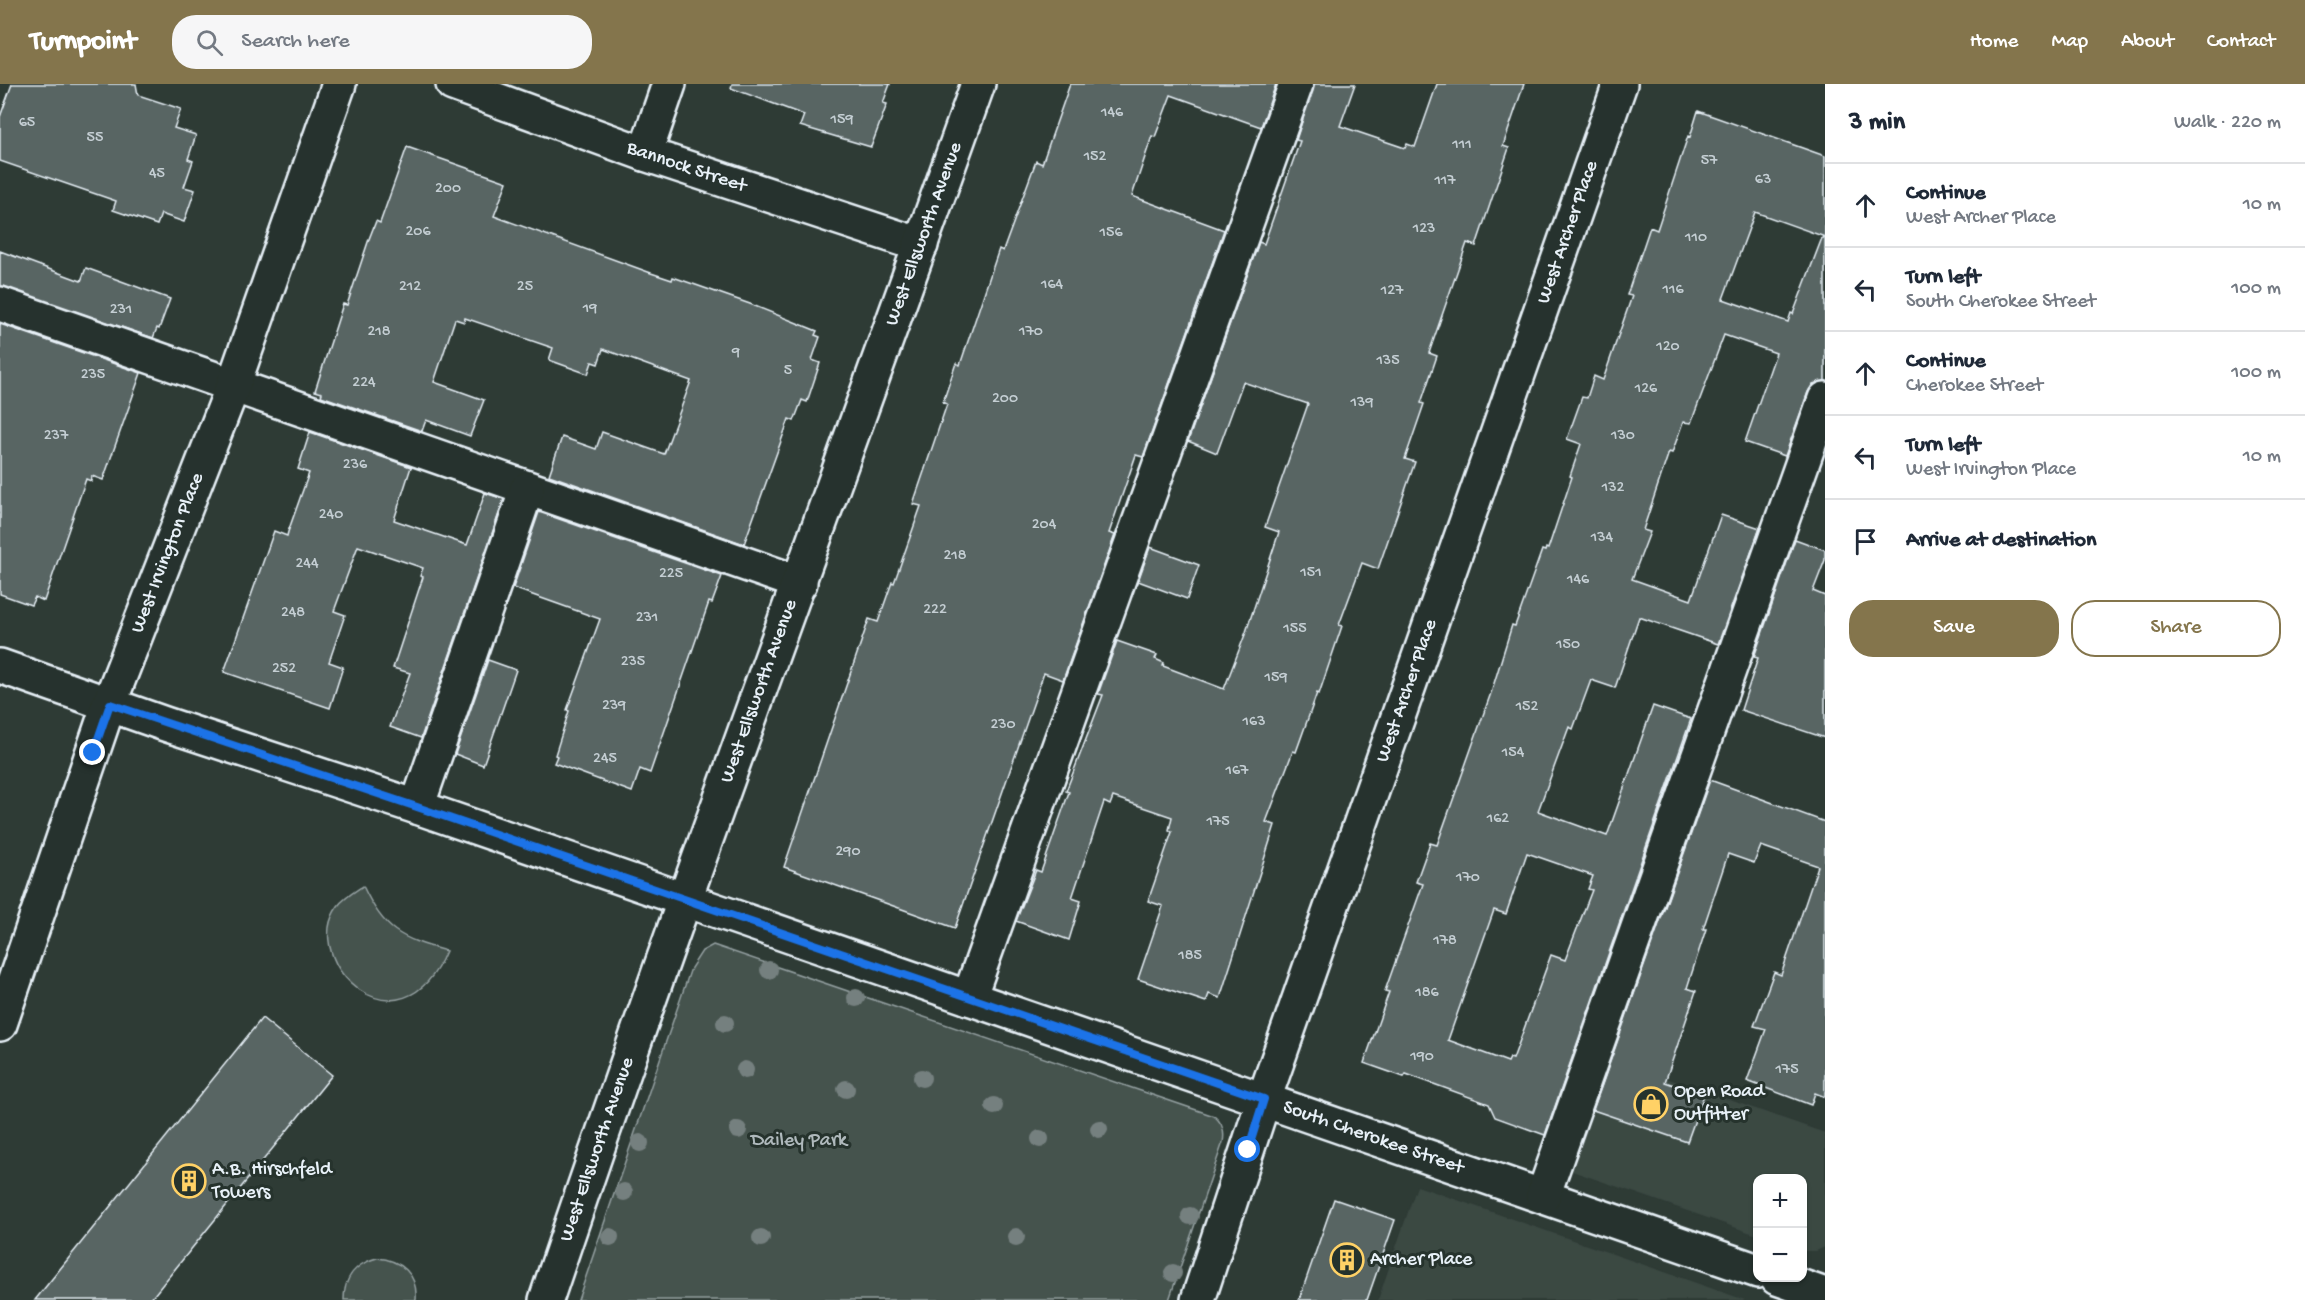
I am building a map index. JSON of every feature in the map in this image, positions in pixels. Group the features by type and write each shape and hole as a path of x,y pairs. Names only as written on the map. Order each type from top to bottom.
{"street":[{"name":"West Irvington Place","path":"0,1024 110,704 233,386 339,84"},
{"name":"Bannock Street","path":"453,84 645,154 921,244"},
{"path":"645,154 669,84"},
{"name":"West Ellsworth Avenue","path":"546,1300 683,900 800,583 978,84"},
{"path":"969,998 1296,84"},
{"name":"West Archer Place","path":"1198,1300 1264,1099 1620,84"},
{"path":"0,304 800,583"},
{"path":"1543,1196 1825,399"},
{"path":"417,807 527,489"},
{"name":"South Cherokee Street","path":"0,666 417,807 1753,1269"},
{"path":"1788,1282 1825,1295"}],"shaded area":[{"path":"1611,1059 1825,1133 1825,1247 1816,1251 1807,1251 1807,1174 1753,1174 1753,1234 1572,1171"},
{"path":"1417,1186 1745,1300 1378,1300"}],"green space":[{"path":"363,886 386,923 405,937 446,951 427,982 404,997 381,999 360,990 342,973 331,952 329,928 338,906"},
{"name":"Dailey Park","path":"713,945 1214,1116 1223,1128 1223,1142 1169,1300 578,1300 691,968 702,951"},
{"path":"377,1258 394,1262 406,1270 414,1283 416,1300 344,1300 346,1285 352,1273 363,1264"}],"building":[{"path":"12,84 136,84 138,95 181,109 174,128 196,135 188,159 193,161 184,187 195,190 184,222 161,214 157,225 113,210 116,201 0,161 0,117"},
{"path":"732,84 890,84 883,103 887,104 871,147 800,126 804,115 731,88"},
{"path":"1070,84 1276,84 1261,127 1171,95 1155,137 1152,136 1132,196 1224,230 1143,457 1136,455 1109,533 1115,535 1063,680 1044,673 955,928 784,867 869,619 878,622 921,506 913,504 947,404 943,402 956,363 960,365 999,249 1003,251 1036,161 1042,164"},
{"path":"1314,84 1355,84 1340,126 1405,148 1407,144 1415,147 1437,84 1524,84 1503,146 1509,148 1476,246 1467,243 1429,353 1437,356 1421,403 1424,404 1405,459 1415,462 1378,569 1362,563 1339,625 1342,626 1319,694 1317,693 1296,752 1293,751 1266,822 1275,825 1220,998 1209,994 1206,1002 1138,979 1163,906 1148,901 1172,832 1169,830 1172,817 1113,797 1110,805 1104,802 1072,898 1081,901 1069,940 1016,921 1036,870 1041,872 1069,792 1066,791 1103,695 1098,694 1117,641 1157,655 1155,659 1164,663 1163,666 1224,689 1246,632 1279,532 1265,527 1308,404 1243,382 1217,453 1188,441 1259,242 1264,244 1300,141 1296,140"},
{"path":"1698,111 1825,156 1825,237 1755,212 1723,299 1788,322 1822,238 1825,238 1825,381 1813,384 1808,392 1785,456 1745,442 1776,353 1724,335 1691,423 1683,422 1672,453 1669,452 1643,530 1650,532 1632,579 1691,600 1721,515 1760,528 1718,644 1639,617 1615,688 1591,680 1573,729 1569,727 1538,811 1607,836 1653,706 1691,719 1545,1135 1495,1117 1489,1104 1406,1074 1404,1077 1364,1063 1389,992 1385,991 1423,884 1416,882 1430,843 1437,845 1492,690 1512,625 1515,626 1542,550 1548,549 1572,477 1570,476 1581,444 1567,439 1582,397 1587,398 1594,376 1603,380 1632,296 1627,295 1650,227 1657,230 1688,136 1690,137","holes":["1527,853 1593,876 1588,889 1592,890 1565,960 1551,955 1513,1059 1510,1058 1508,1062 1448,1040 1494,910 1506,914"]},
{"path":"407,147 507,182 494,216 651,273 672,280 673,277 750,304 817,331 815,335 820,337 812,360 820,363 807,402 802,400 794,421 789,419 744,544 549,475 562,437 596,449 602,432 664,454 691,381 603,349 598,364 592,362 588,374 549,360 553,348 465,318 464,322 455,319 434,382 484,400 470,436 426,420 422,431 321,396 322,393 315,391 343,304 347,305 369,239 376,221 380,223"},
{"path":"0,251 81,281 86,268 170,299 159,329 157,328 153,338 0,286"},
{"path":"0,324 141,373 103,480 92,476 91,481 86,479 44,601 35,597 31,605 0,594"},
{"path":"310,432 411,467 394,520 467,545 485,493 504,499 421,738 390,727 410,673 393,668 423,577 420,576 423,568 358,546 334,611 345,615 329,662 343,667 330,708 224,672 274,531 287,536 309,473 298,469"},
{"path":"539,512 722,576 712,603 709,602 650,773 640,769 632,792 554,763 569,711 567,710 600,619 513,588"},
{"path":"1795,539 1825,550 1825,560 1813,591 1825,596 1825,738 1741,710 1758,658 1754,657"},
{"path":"1150,547 1199,565 1187,599 1138,581"},
{"path":"488,660 516,670 483,765 455,754"},
{"path":"1710,780 1825,822 1825,1097 1815,1093 1811,1105 1747,1081 1766,1029 1754,1026 1774,972 1781,975 1818,866 1761,846 1754,863 1728,854 1703,929 1706,929 1687,988 1696,991 1665,1082 1704,1095 1687,1142 1593,1110"},
{"name":"A.B. Hirschfeld Towers","path":"262,1018 332,1075 150,1300 35,1300"},
{"name":"Archer Place","path":"1334,1199 1395,1220 1367,1300 1299,1300"}],"place":[{"name":"Open Road Outfitter","path":"1651,1104"},
{"name":"A.B. Hirschfeld Towers","path":"189,1181"},
{"name":"Archer Place","path":"1347,1260"}],"route":[{"path":"93,753 110,704 417,807 1264,1099 1248,1150"}]}
